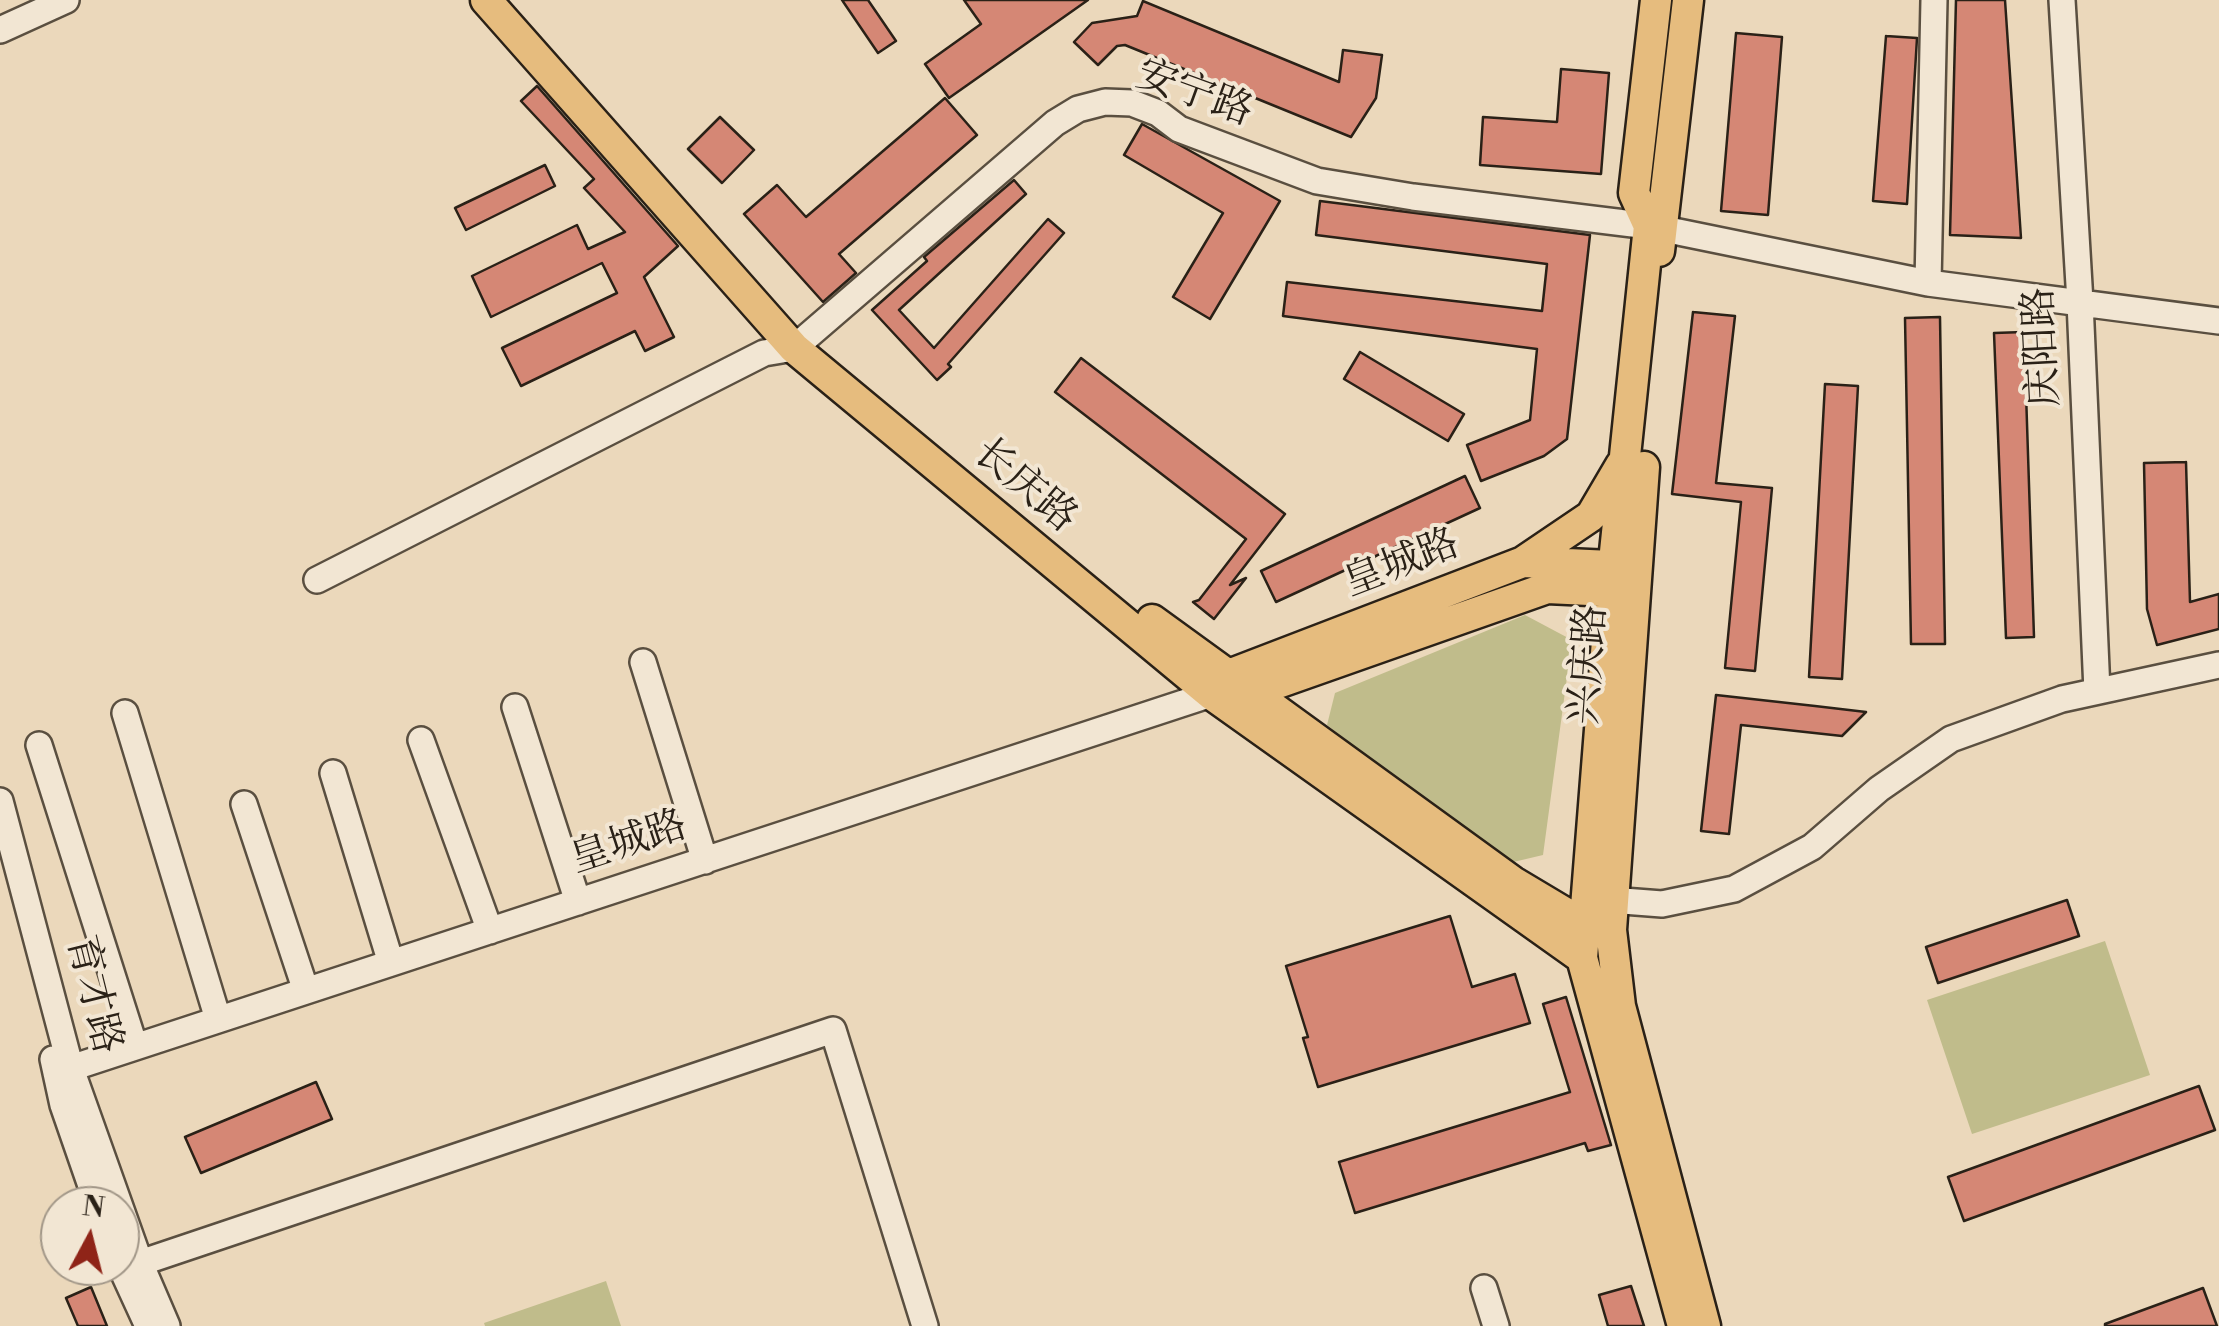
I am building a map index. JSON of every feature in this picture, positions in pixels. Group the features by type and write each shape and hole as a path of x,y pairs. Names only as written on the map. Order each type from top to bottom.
{"main road":[{"name":"长庆路","path":"486,0 802,342 1229,688 1582,958"},
{"path":"513,0 802,342"},
{"name":"兴庆路","path":"1656,0 1634,193 1655,227 1624,579 1602,922 1620,1006 1705,1326"},
{"name":"兴庆路","path":"1624,579 1625,459 1655,227 1668,200 1688,0"},
{"path":"1523,562 1590,516 1625,459"},
{"name":"皇城路","path":"1229,688 1523,562 1624,579"},
{"name":"皇城路","path":"1229,688 1546,588 1624,579"},
{"path":"1229,688 1513,882 1602,922"},
{"name":"兴庆路","path":"1582,958 1602,922"},
{"path":"1582,958 1683,1326"}],"street":[{"path":"0,30 66,0"},
{"path":"1928,284 1934,0"},
{"name":"庆阳路","path":"2062,0 2080,302 2096,692"},
{"name":"安宁路","path":"802,342 1055,123 1078,109 1105,102 1132,104 1158,112 1180,129 1318,181 1413,198 1655,227 1928,284 2219,321"},
{"path":"317,580 764,353 802,342"},
{"path":"643,662 704,861"},
{"path":"1602,922 1734,889 1812,847 1879,788 1952,739 2062,699 2219,665"},
{"name":"皇城路","path":"63,1071 1229,688"},
{"path":"515,706 578,902"},
{"path":"124,713 218,1019"},
{"path":"421,740 490,931"},
{"path":"39,745 134,1047"},
{"path":"332,773 391,964"},
{"name":"育才路","path":"0,800 63,1071 103,1186"},
{"path":"244,804 306,991"},
{"path":"0,850 63,1071 63,1105 91,1186"},
{"path":"140,1261 833,1030 924,1326"},
{"name":"育才路","path":"140,1281 167,1326"},
{"path":"136,1286 148,1326"},
{"path":"1484,1288 1496,1326"}],"shaded area":[{"path":"1525,615 1572,640 1543,855 1505,864 1327,725 1335,693"},
{"path":"2105,941 2150,1075 1972,1134 1927,1000"},
{"path":"606,1281 621,1326 485,1326 484,1323"}],"building":[{"path":"842,0 868,0 896,41 878,53"},
{"path":"964,0 1088,0 949,98 925,64 981,24"},
{"path":"1956,0 2005,0 2021,238 1950,235"},
{"path":"1143,1 1339,82 1343,50 1382,55 1376,98 1351,137 1125,45 1117,46 1098,65 1074,42 1092,23 1137,16"},
{"path":"1736,33 1782,37 1768,215 1721,211"},
{"path":"1886,36 1917,38 1907,204 1873,201"},
{"path":"1561,69 1609,73 1601,174 1480,165 1483,117 1557,122"},
{"path":"537,86 678,246 644,277 674,337 645,351 635,331 521,386 502,348 617,293 602,263 491,317 472,276 577,225 588,249 625,232 584,188 594,179 521,101"},
{"path":"945,98 977,135 839,254 856,273 823,302 744,214 777,185 806,217"},
{"path":"720,117 754,150 722,183 688,149"},
{"path":"1142,124 1280,201 1210,319 1173,297 1223,213 1124,155"},
{"path":"545,165 555,186 466,230 455,208"},
{"path":"1014,180 1026,194 899,310 934,348 1048,219 1064,233 937,380 872,310 927,261 924,257"},
{"path":"1320,201 1590,235 1567,439 1544,456 1481,481 1467,445 1530,420 1537,349 1283,316 1287,282 1542,311 1547,264 1316,235"},
{"path":"1693,312 1735,316 1716,483 1772,488 1755,671 1725,668 1741,502 1672,494"},
{"path":"1940,317 1945,644 1911,644 1905,318"},
{"path":"2024,332 2034,637 2006,638 1994,333"},
{"path":"1360,352 1464,414 1448,441 1344,379"},
{"path":"1081,358 1285,514 1230,585 1246,578 1214,619 1193,602 1199,600 1246,539 1055,392"},
{"path":"1825,384 1858,386 1842,679 1809,677"},
{"path":"2186,462 2190,602 2219,594 2219,629 2157,645 2147,609 2144,463"},
{"path":"1465,476 1480,508 1276,602 1261,571"},
{"path":"1716,695 1866,712 1842,736 1741,725 1729,834 1701,831"},
{"path":"2067,900 2079,936 1938,983 1926,947"},
{"path":"1450,916 1472,987 1515,974 1530,1023 1318,1087 1303,1038 1308,1037 1286,966"},
{"path":"1566,997 1611,1145 1588,1151 1585,1143 1355,1213 1339,1162 1570,1092 1543,1004"},
{"path":"316,1082 332,1119 201,1173 185,1137"},
{"path":"2199,1086 2215,1130 1964,1221 1948,1177"},
{"path":"1631,1286 1644,1326 1608,1326 1599,1295"},
{"path":"91,1287 107,1326 78,1326 66,1298"},
{"path":"2203,1288 2217,1326 2105,1326 2105,1324"}]}
